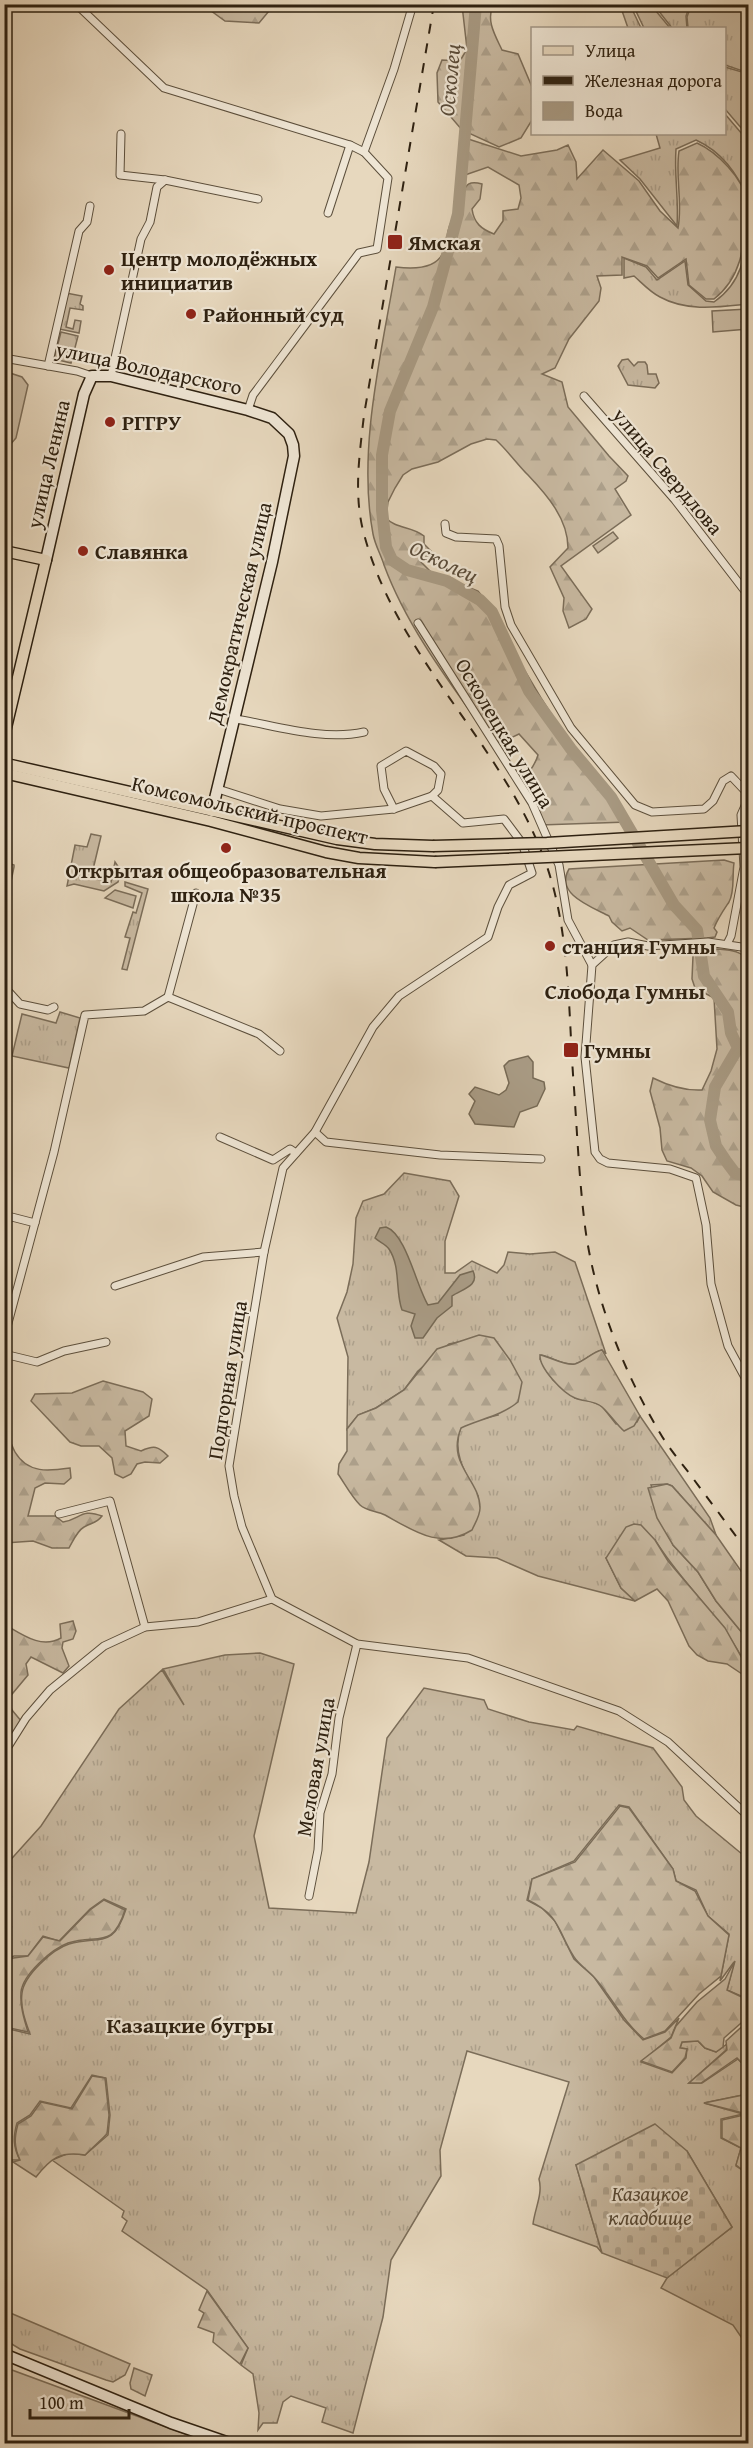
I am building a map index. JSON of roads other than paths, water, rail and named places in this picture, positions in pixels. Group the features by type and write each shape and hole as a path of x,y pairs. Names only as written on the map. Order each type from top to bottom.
{"main road":[{"path":"4,550 46,560"},
{"name":"улица Ленина","path":"4,736 46,560"},
{"name":"Комсомольский проспект","path":"4,766 11,765 337,839 375,844 433,846 547,843 748,831"},
{"name":"Комсомольский проспект","path":"4,773 211,821 326,852 359,858 435,862 748,848"}],"street":[{"path":"76,4 164,88 350,145 363,152 388,178 376,249 359,253 253,396 248,410"},
{"path":"363,152 394,69 413,4"},
{"path":"121,134 120,175 165,180 258,199"},
{"path":"328,213 350,145"},
{"path":"111,376 141,239 150,222 157,187 165,180"},
{"path":"48,366 79,231 87,222 90,206"},
{"name":"улица Володарского","path":"4,358 92,376 111,376 248,410 272,418 282,426"},
{"name":"улица Ленина","path":"46,560 84,394 92,376"},
{"name":"улица Свердлова","path":"584,396 675,500 748,595"},
{"name":"Демократическая улица","path":"212,811 273,562 294,456 289,434 282,426"},
{"path":"445,524 446,533 456,537 496,539 499,546 505,607 511,625 571,728 635,806 652,812 704,809 713,801 723,781 731,776 748,797 741,815 744,867 731,936 727,944"},
{"name":"Осколецкая улица","path":"418,623 532,803 559,865 568,920 592,965"},
{"path":"236,719 327,735 347,736 364,732"},
{"path":"218,789 280,809 321,816 394,809 432,796 438,790 441,774 434,766 406,752 381,766 384,789 394,809"},
{"name":"Подгорная улица","path":"272,1599 242,1527 229,1466 264,1252 284,1168 315,1132 373,1027 399,996 488,937 498,907 509,885 532,873 522,843 504,819 463,823 432,796"},
{"path":"4,1338 54,1152 85,1014 144,1011 168,997 196,893"},
{"path":"748,948 708,942 648,946 628,942 614,945 592,965 585,1057 595,1152 600,1159 609,1163 670,1169 696,1178 706,1225 711,1284 728,1346 748,1383"},
{"path":"4,990 20,1004 48,1010 54,1007"},
{"path":"168,997 259,1035 280,1051"},
{"path":"315,1132 326,1142 440,1155 541,1159"},
{"path":"220,1137 273,1160 290,1149 296,1152"},
{"path":"4,1215 35,1223"},
{"path":"115,1286 202,1257 264,1252"},
{"path":"4,1354 37,1362 64,1351 106,1342"},
{"path":"59,1514 110,1501 145,1627"},
{"path":"4,1753 26,1718 50,1690 104,1646 145,1627 198,1622 272,1599 357,1644 468,1658 619,1711 668,1742 748,1816"},
{"name":"Меловая улица","path":"309,1896 318,1850 320,1813 332,1774 339,1718 357,1644"},
{"path":"4,2354 139,2411 232,2444"}],"water":[{"path":"528,1056 533,1062 533,1078 544,1082 545,1089 537,1106 520,1112 514,1127 475,1124 469,1114 475,1101 469,1094 475,1087 499,1095 506,1090 509,1083 504,1066 509,1061"},
{"path":"386,1227 393,1232 405,1249 428,1305 438,1303 460,1275 473,1271 475,1276 472,1284 452,1296 452,1306 437,1318 423,1338 415,1338 411,1326 415,1314 402,1310 393,1256 388,1247 375,1238 380,1228"}],"waterway":[{"name":"Осколец","path":"476,4 458,214 433,307 390,411 382,455 382,510 386,547 392,560 407,570 447,581 480,600 492,612 529,691 571,749 611,797 674,905 697,930 704,976 728,1012 731,1033 738,1048 715,1087 710,1120 716,1146 735,1173 748,1177"}],"railway":[{"path":"434,4 364,415 358,484 362,526 377,572 397,615 421,656 502,776 526,817 545,861 560,916 564,945 582,1202 588,1246 602,1302 621,1356 660,1433 748,1553"}],"place":[{"name":"Ямская","path":"395,242"},
{"name":"Центр молодёжных инициатив","path":"109,270"},
{"name":"Районный суд","path":"191,314"},
{"name":"РГГРУ","path":"110,422"},
{"name":"Славянка","path":"83,551"},
{"name":"Открытая общеобразовательная школа №35","path":"226,848"},
{"name":"станция Гумны","path":"550,946"},
{"name":"Гумны","path":"571,1050"}],"district":[{"name":"Слобода Гумны","path":"625,991"},
{"name":"Казацкие бугры","path":"190,2025"}],"park label":[{"name":"Казацкое кладбище","path":"650,2205"}]}
